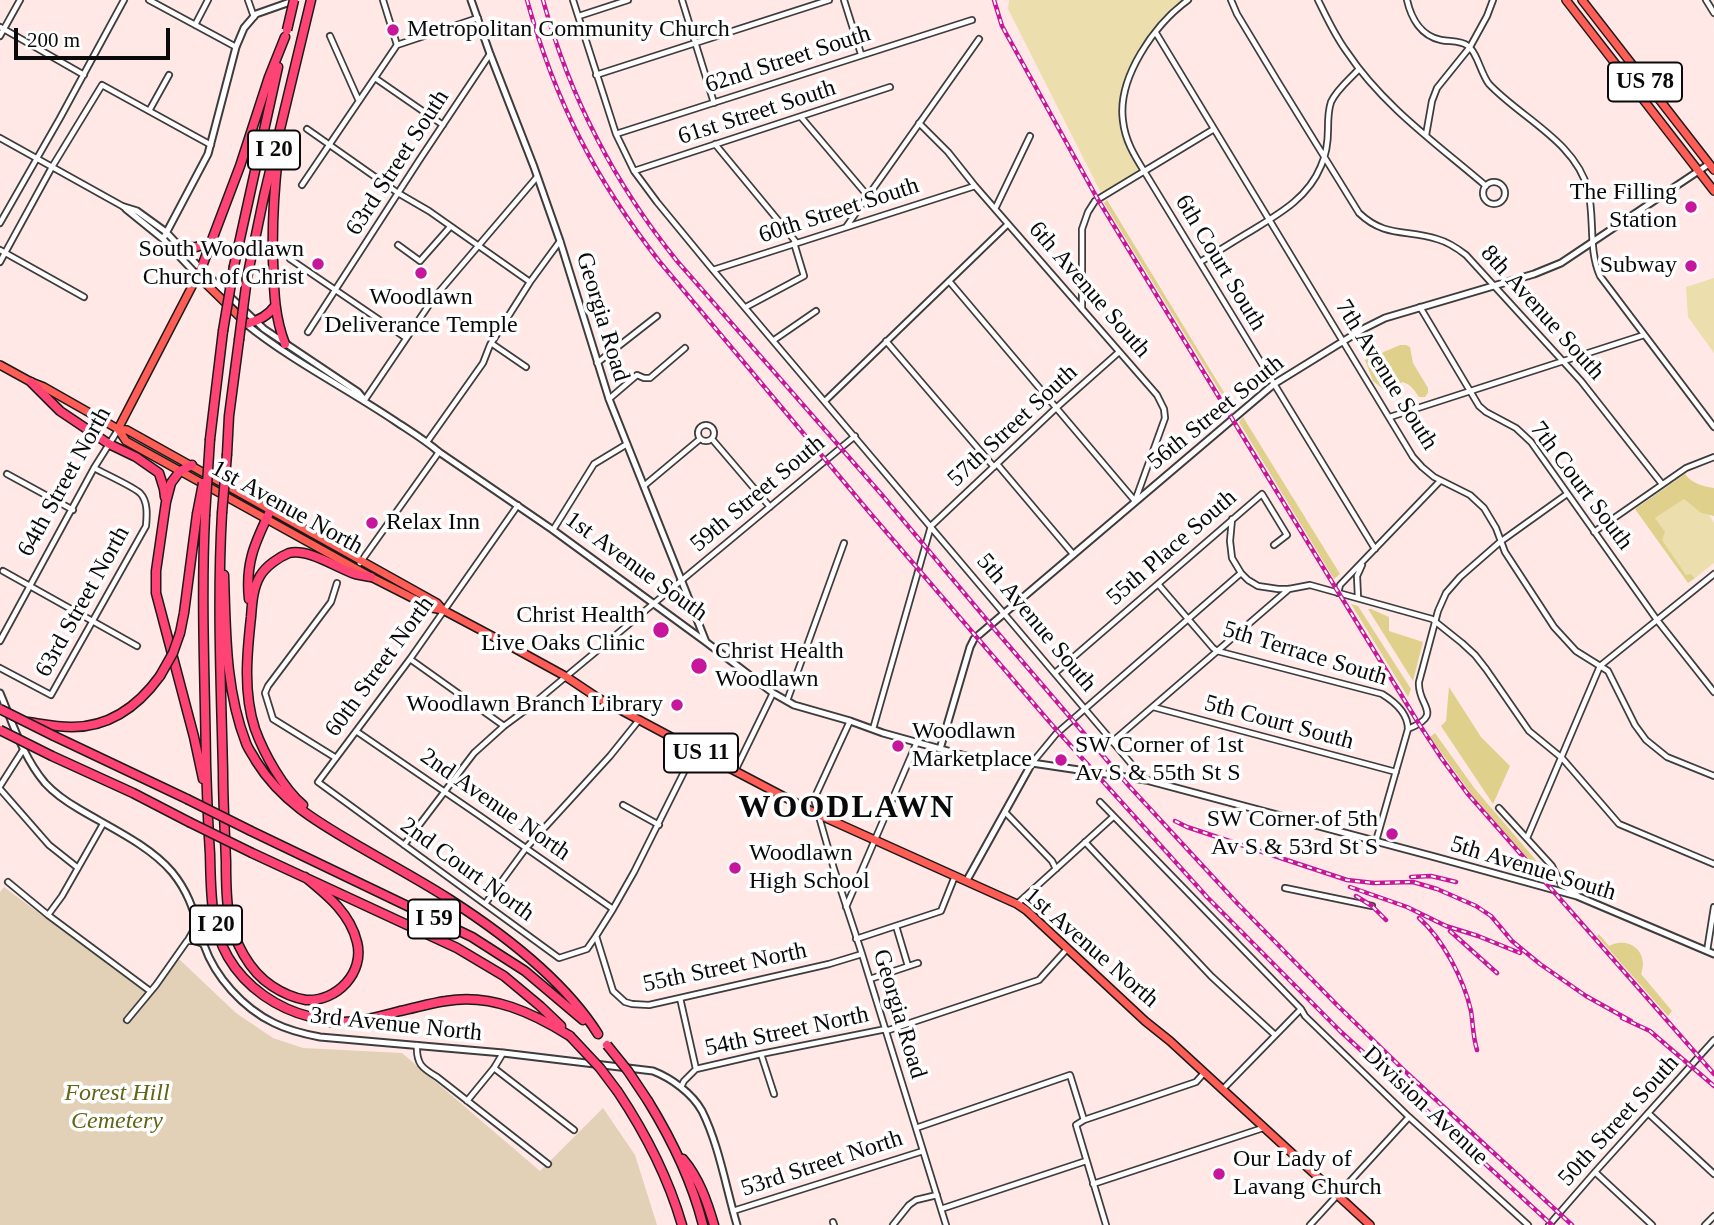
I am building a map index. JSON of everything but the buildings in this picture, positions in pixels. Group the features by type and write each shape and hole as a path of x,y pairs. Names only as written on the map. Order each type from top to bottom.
{"highway":[{"name":"I 20","path":"295,0 234,266 223,331 201,515 207,803 211,892 216,930 228,958 252,986 264,996 297,1014 331,1022 363,1020 448,1000 479,1000 512,1006 546,1021 570,1036 600,1068 641,1128 668,1184 682,1225"},
{"name":"I 20","path":"222,536 229,416 247,278 282,116 311,0"},
{"path":"200,273 286,33"},
{"path":"282,116 272,216 275,306 285,344"},
{"path":"182,248 211,243"},
{"path":"250,322 267,315 275,306"},
{"path":"31,383 60,411 159,473 166,502"},
{"path":"192,465 180,471 171,483 156,571 156,593 194,737 207,803"},
{"path":"251,612 248,573 251,552 271,509"},
{"path":"25,722 75,727 94,724 126,711 149,691 173,653 180,633 201,515"},
{"path":"222,536 229,677 236,712 247,745 264,774 285,798 311,818 449,899 507,939 561,988 628,1071 648,1101 677,1152 693,1173 714,1225"},
{"path":"222,536 219,613 229,915 251,967 272,986 304,1000 331,994 348,982 354,974 359,955 358,943 344,914 335,902 305,877"},
{"path":"331,830 295,799 271,763 255,728 248,698 247,655 254,589 261,574 275,561 290,553 303,553 371,577"},
{"name":"I 59","path":"0,709 488,947 525,971 598,1034"},
{"name":"I 59","path":"0,730 252,853 457,948 504,976 570,1036"},
{"path":"677,1152 703,1225"}],"main road":[{"name":"US 78","path":"1566,0 1714,191"},
{"name":"US 78","path":"1582,0 1712,165"},
{"name":"1st Avenue South","path":"200,273 250,322"},
{"name":"64th Street North","path":"118,429 200,273"},
{"name":"1st Avenue North","path":"0,365 118,429 127,430 192,465 438,603 443,610"},
{"name":"1st Avenue North","path":"118,429 126,441 371,577 432,608 443,610 565,676 598,698 735,771 817,814 1017,904 1370,1225"}],"street":[{"path":"0,36 20,0"},
{"path":"0,223 124,0"},
{"path":"149,0 236,47"},
{"path":"195,25 208,0"},
{"path":"248,0 254,17"},
{"path":"163,239 211,145 236,47 244,28 263,10 295,0"},
{"path":"383,0 397,45"},
{"name":"Georgia Road","path":"471,0 560,241 609,399 706,642"},
{"name":"5th Avenue South","path":"573,0 616,134 634,171 713,270 1146,780 1577,896 1714,954"},
{"path":"579,16 628,0"},
{"path":"682,0 713,103"},
{"path":"596,75 829,0"},
{"path":"844,0 861,54"},
{"path":"1156,33 1175,10 1188,0"},
{"name":"8th Avenue South","path":"1231,0 1352,203 1368,220 1381,228 1446,242 1466,255 1589,391 1662,484"},
{"path":"1318,0 1338,38 1359,69 1386,100 1486,186"},
{"path":"1407,0 1416,23 1427,34 1470,47 1489,84 1570,155 1585,180 1589,195 1595,261 1600,276 1714,427"},
{"path":"1426,135 1437,88 1470,47 1493,0"},
{"path":"1706,0 1714,13"},
{"path":"302,185 397,45 478,18"},
{"name":"62nd Street South","path":"616,134 972,20"},
{"path":"2,29 84,75"},
{"name":"7th Avenue South","path":"1156,33 1417,462 1440,481 1466,493 1481,505 1493,521 1505,552 1559,634 1576,651 1608,671 1635,725 1650,745 1667,757 1714,776"},
{"name":"6th Court South","path":"1156,33 1139,57 1124,92 1122,114 1126,136 1143,171 1374,549"},
{"path":"330,36 358,100"},
{"path":"845,228 979,39"},
{"name":"63rd Street South","path":"308,332 490,54"},
{"path":"1200,262 1291,206 1306,190 1319,171 1324,156 1330,106 1359,69"},
{"path":"149,111 169,75"},
{"path":"375,78 443,125"},
{"path":"0,262 3,251 102,85 211,145"},
{"name":"61st Street South","path":"634,171 890,88"},
{"path":"801,117 867,195"},
{"name":"6th Avenue South","path":"919,123 948,152 1157,395 1165,418 1135,502"},
{"path":"307,129 530,282"},
{"path":"1082,309 1082,229 1097,198 1214,129"},
{"path":"995,209 1030,136"},
{"name":"1st Avenue South","path":"0,138 124,207 200,273"},
{"path":"715,144 795,243 804,276 746,307"},
{"name":"56th Street South","path":"940,749 972,643 1274,384 1377,321 1553,267 1698,171 1712,165"},
{"path":"365,401 433,299 537,177"},
{"path":"1493,182 1501,184 1505,191 1500,202 1494,204 1487,201 1483,193 1486,186 1493,182"},
{"name":"60th Street South","path":"713,270 975,186"},
{"name":"1st Avenue South","path":"124,207 137,211 166,232 182,248 200,273"},
{"name":"59th Street South","path":"825,401 1008,224"},
{"path":"398,245 420,261 450,227"},
{"path":"427,442 483,363 491,343 560,241"},
{"path":"3,251 84,297"},
{"path":"290,259 406,338"},
{"path":"949,281 1135,502"},
{"name":"7th Court South","path":"1420,307 1483,410 1511,424 1526,437 1657,620 1714,692"},
{"path":"774,341 816,311"},
{"path":"597,363 657,316"},
{"name":"1st Avenue South","path":"250,322 358,392 365,401"},
{"name":"1st Avenue South","path":"250,322 267,340 365,401 518,505 773,693 794,705 986,760 1032,763 1146,780"},
{"path":"1390,417 1644,335"},
{"path":"886,341 1073,555"},
{"path":"491,343 526,367"},
{"path":"609,399 637,375 650,378 684,348"},
{"name":"57th Street South","path":"931,526 1119,352"},
{"path":"700,439 699,428 706,424 714,431 712,439"},
{"name":"64th Street North","path":"0,641 118,429"},
{"name":"59th Street South","path":"404,845 474,753 855,436"},
{"path":"700,439 712,439"},
{"path":"645,485 700,439"},
{"path":"712,439 770,507"},
{"path":"553,530 594,464 627,444"},
{"path":"357,569 439,452"},
{"path":"1594,532 1690,466 1714,457"},
{"name":"63rd Street North","path":"0,668 51,695 146,526 148,515 141,494 94,468"},
{"path":"6,474 73,510"},
{"path":"1338,593 1340,585 1440,481"},
{"name":"55th Place South","path":"1055,673 1262,494 1287,535 1274,545"},
{"path":"1376,842 1408,729 1427,716 1419,685 1435,621 1447,593 1500,542 1567,494"},
{"name":"60th Street North","path":"318,782 410,659 518,505"},
{"path":"1232,519 1230,541 1233,558 1248,580 1258,586 1278,589 1310,585 1435,621 1475,655 1529,731 1562,758 1619,824 1714,864"},
{"path":"873,729 931,526"},
{"path":"787,701 844,543"},
{"path":"1358,598 1357,576 1364,561"},
{"path":"3,571 137,646"},
{"path":"967,880 1032,763 1056,734 1241,573"},
{"path":"1527,838 1600,666 1714,574"},
{"path":"336,758 273,719 265,692 327,607 337,583"},
{"name":"5th Terrace South","path":"1157,583 1217,651 1382,694 1392,700 1408,718 1408,729"},
{"path":"1112,742 1289,589"},
{"path":"410,659 504,726"},
{"name":"3rd Avenue North","path":"0,693 23,750 46,784 60,797 148,851 171,871 185,890 195,911 209,957 231,989 253,1010 272,1023 320,1037 503,1053 653,1071 666,1076 681,1087"},
{"path":"735,771 773,693"},
{"name":"5th Court South","path":"1153,707 1396,772"},
{"path":"485,904 526,848 639,720"},
{"path":"817,814 814,799 850,721"},
{"name":"2nd Avenue North","path":"356,731 613,909"},
{"path":"846,907 917,742"},
{"path":"23,750 0,787 49,845 78,868"},
{"path":"596,936 659,825 696,750"},
{"name":"2nd Court North","path":"318,782 559,958 587,949 596,936"},
{"name":"Division Avenue","path":"1100,802 1306,1016 1409,1117 1528,1225"},
{"path":"623,804 659,825"},
{"path":"1499,807 1552,866 1561,884 1577,896"},
{"path":"1005,812 1052,861 1056,869"},
{"name":"Georgia Road","path":"817,814 946,1225"},
{"path":"1017,904 1114,817"},
{"path":"48,915 62,896 103,824"},
{"path":"1085,842 1211,976 1275,1035"},
{"path":"856,939 941,911 956,876"},
{"path":"8,882 150,991"},
{"path":"1285,888 1373,906"},
{"path":"1707,951 1714,907"},
{"path":"127,1020 198,923"},
{"path":"896,926 908,967"},
{"name":"55th Street North","path":"596,936 613,991 625,1002 632,1004 649,1005 862,954"},
{"path":"187,941 204,944"},
{"name":"54th Street North","path":"696,1069 886,1030 1039,980 1068,949"},
{"path":"870,979 918,963"},
{"path":"680,998 696,1069 681,1087 701,1109 713,1140 737,1225"},
{"path":"1222,1090 1301,1009"},
{"name":"50th Street South","path":"1549,1225 1714,1040"},
{"path":"417,1045 416,1058 425,1070 548,1164"},
{"path":"467,1101 503,1053"},
{"path":"761,1054 774,1094"},
{"path":"494,1068 574,1130"},
{"path":"1106,1225 1076,1125 1196,1082 1204,1073"},
{"name":"53rd Street North","path":"916,1128 1070,1075 1084,1120"},
{"path":"1648,1113 1714,1174"},
{"path":"1310,1225 1409,1117"},
{"path":"1093,1184 1263,1128"},
{"name":"53rd Street North","path":"733,1211 923,1151"},
{"path":"941,1209 1086,1161"},
{"path":"1595,1172 1651,1225"},
{"path":"893,1225 916,1200 937,1195"},
{"path":"1705,1225 1714,1216"}],"shaded area":[{"path":"1009,0 1182,0 1139,49 1129,67 1122,89 1119,112 1121,132 1140,171 1101,193 1008,9"},
{"path":"1107,200 1231,404 1229,406 1104,203"},
{"path":"1714,278 1714,353 1688,317 1686,287"},
{"path":"1400,345 1410,347 1413,363 1428,388 1425,397 1419,397 1412,388 1402,382 1387,392 1373,381 1365,360"},
{"path":"1243,417 1340,574 1334,579 1239,422"},
{"path":"1685,474 1698,484 1714,488 1714,516 1701,513 1684,499 1655,518 1665,532 1662,540 1686,575 1691,574 1695,578 1688,583 1635,509"},
{"path":"1684,498 1701,513 1709,515 1714,523 1714,563 1695,578 1691,574 1686,576 1661,540 1655,518"},
{"path":"1351,604 1358,606 1411,689 1408,697"},
{"path":"1368,609 1389,617 1389,631 1423,642 1413,681"},
{"path":"1449,687 1481,737 1510,766 1493,804 1441,726 1446,721"},
{"path":"1435,733 1475,789 1551,881 1547,881 1472,795 1430,737"},
{"path":"1599,934 1609,946 1626,943 1639,952 1643,963 1641,974 1672,1011 1668,1016 1597,936"}],"green space":[{"name":"Forest Hill Cemetery","path":"4,887 149,995 179,959 236,1013 273,1038 303,1048 402,1053 540,1171 603,1108 635,1155 657,1225 0,1225 0,892"}],"railway":[{"path":"527,0 550,72 580,138 615,200 659,261 1053,726 1207,897 1340,1031 1552,1225"},
{"path":"543,0 566,71 596,138 633,201 677,261 882,495 1129,786 1237,903 1408,1074 1572,1225"},
{"path":"994,0 1002,26 1097,198 1442,759 1467,793 1714,1074"},
{"path":"1175,821 1347,880 1374,883 1413,882 1476,906 1491,916 1512,941 1540,964 1586,996 1631,1021"},
{"path":"1411,877 1431,876 1456,882"},
{"path":"1350,887 1520,953"},
{"path":"1356,896 1372,906 1386,920"},
{"path":"1419,918 1444,948 1458,973 1471,1011 1477,1050"},
{"path":"1450,931 1497,973"},
{"path":"1622,1018 1650,1031 1714,1086"}],"place":[{"name":"Metropolitan Community Church","path":"393,30"},
{"name":"The Filling Station","path":"1691,207"},
{"name":"South Woodlawn Church of Christ","path":"318,264"},
{"name":"Subway","path":"1691,266"},
{"name":"Woodlawn Deliverance Temple","path":"421,273"},
{"name":"Relax Inn","path":"372,523"},
{"name":"Christ Health Live Oaks Clinic","path":"661,630"},
{"name":"Christ Health Woodlawn","path":"699,666"},
{"name":"Woodlawn Branch Library","path":"677,705"},
{"name":"Woodlawn Marketplace","path":"898,746"},
{"name":"SW Corner of 1st Av S & 55th St S","path":"1061,760"},
{"name":"SW Corner of 5th Av S & 53rd St S","path":"1392,834"},
{"name":"Woodlawn High School","path":"735,868"},
{"name":"Our Lady of Lavang Church","path":"1219,1174"}],"district":[{"name":"WOODLAWN","path":"847,809"}]}
